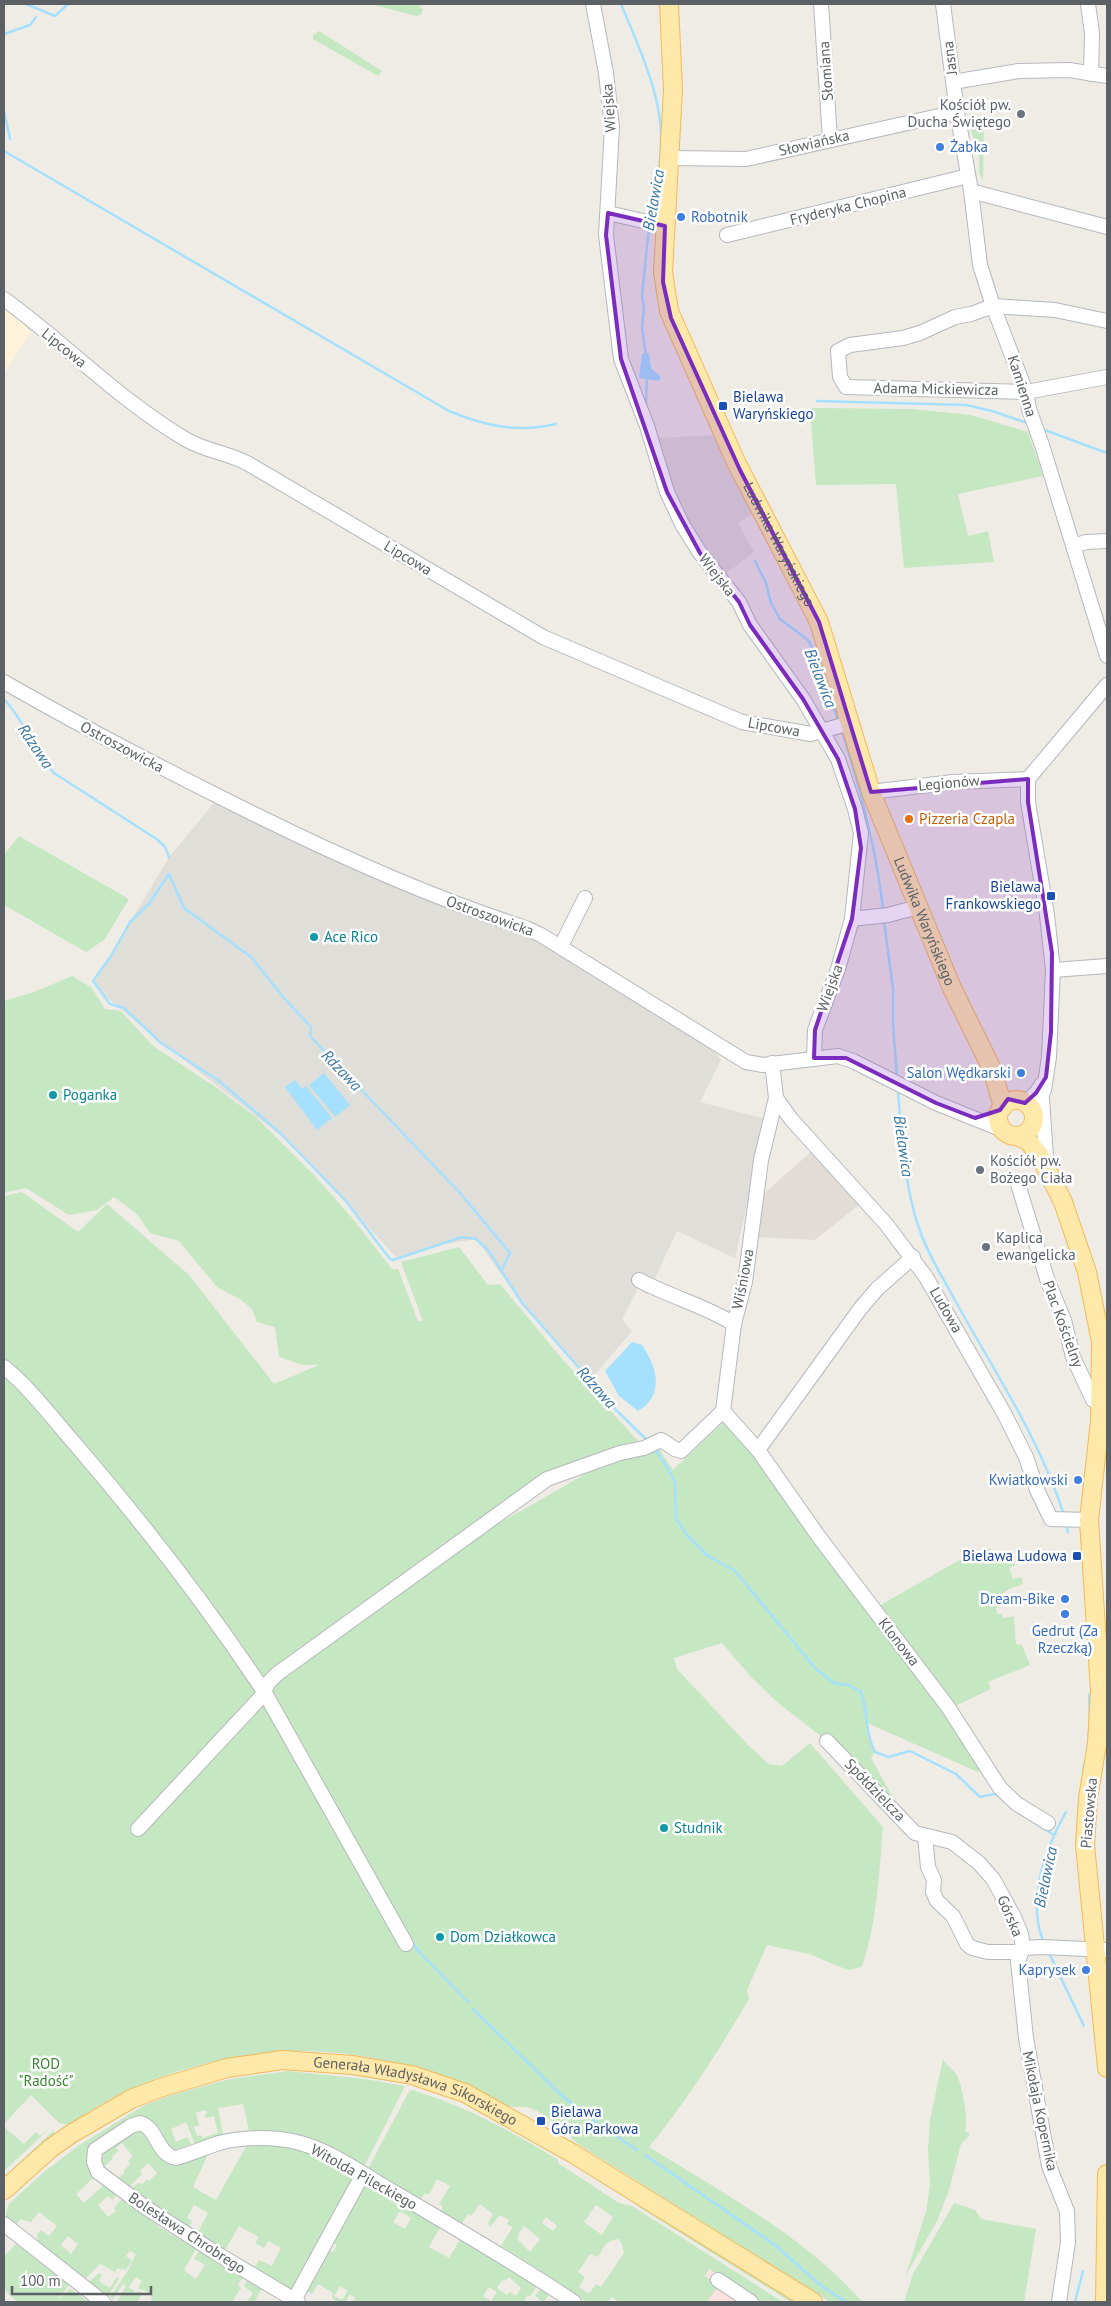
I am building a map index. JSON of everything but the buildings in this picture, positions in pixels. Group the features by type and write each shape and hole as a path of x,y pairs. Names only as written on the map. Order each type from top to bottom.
{"main road":[{"name":"Ludwika Waryńskiego","path":"669,4 674,73 670,158 654,224 663,286 671,318 740,470 816,615 837,727 871,792 952,988 992,1069 1022,1108"},
{"path":"1022,1108 1026,1133 1010,1133 998,1120 1022,1108"},
{"name":"Piastowska","path":"1022,1108 1046,1157 1082,1252 1092,1291 1102,1351 1101,1403 1103,1444 1074,1520 1100,1690 1098,1736 1088,1798 1085,1864 1101,1950 1107,2068"},
{"name":"Piastowska","path":"1010,1133 1025,1139 1032,1146 1052,1177"},
{"name":"Generała Władysława Sikorskiego","path":"4,2190 44,2154 71,2134 131,2100 162,2087 219,2070 258,2062 305,2060 353,2065 412,2075 466,2093 572,2152 813,2302"},
{"path":"1105,2302 1107,2174"}],"street":[{"name":"Wiejska","path":"593,4 606,73 612,127 607,238 621,359 647,426 667,492 682,524 700,553 739,602 750,625 803,699 837,727 838,759 861,833 852,919 838,969 815,1030 814,1058"},
{"name":"Słomiana","path":"821,4 830,139"},
{"name":"Jasna","path":"943,4 957,112"},
{"path":"1088,4 1092,33 1090,74"},
{"path":"953,82 1019,71 1069,70 1107,76"},
{"name":"Słowiańska","path":"670,158 736,161 957,112"},
{"name":"Kamienna","path":"957,112 971,190 980,265 993,306 1026,392 1029,409 1042,444 1107,656"},
{"name":"Fryderyka Chopina","path":"727,235 968,176"},
{"path":"971,190 1107,227"},
{"path":"608,213 654,224"},
{"name":"Lipcowa","path":"4,300 124,396 177,434 198,445 227,454 247,463 522,626 742,722 802,733 837,727"},
{"path":"993,306 1055,310 1107,321"},
{"name":"Adama Mickiewicza","path":"993,306 971,314 955,317 920,333 842,347 838,350 840,377 846,387 1026,392 1107,377"},
{"path":"1074,546 1086,542 1107,541"},
{"name":"Ostroszowicka","path":"4,682 92,732 172,774 351,861 415,888 526,928 561,946 727,1052 754,1065 838,1056 846,1058 911,1092 1010,1133"},
{"path":"975,1118 1022,1108 1036,1093 1046,1077 1051,1032 1053,970 1047,915 1028,802 1028,778 1107,685"},
{"name":"Legionów","path":"871,792 972,781 1028,778"},
{"path":"561,946 586,898"},
{"path":"852,919 883,915 918,907"},
{"path":"1053,970 1107,966"},
{"name":"Wiśniowa","path":"723,1411 734,1324 744,1282 761,1160 776,1098 772,1063"},
{"name":"Ludowa","path":"776,1098 791,1119 886,1224 913,1257 941,1299 1006,1415 1026,1457 1037,1490 1051,1519 1074,1520"},
{"name":"Piastowska","path":"1022,1108 1046,1157"},
{"name":"Plac Kościelny","path":"1016,1181 1048,1282 1064,1320 1073,1357 1093,1400 1101,1403"},
{"path":"758,1450 860,1309 878,1289 913,1257"},
{"path":"639,1280 661,1292 715,1312 734,1324"},
{"path":"4,1366 85,1456 137,1520 196,1597 265,1693 406,1944"},
{"path":"138,1829 265,1693 269,1682 277,1674 547,1479 661,1440 675,1450 685,1449 723,1411"},
{"name":"Klonowa","path":"723,1411 758,1450 819,1536 948,1707 1000,1788 1017,1804 1048,1823"},
{"name":"Spółdzielcza","path":"827,1741 915,1832 925,1836"},
{"name":"Górska","path":"925,1836 952,1842 979,1863 994,1879 1014,1917 1021,1934 1023,1948 1018,1952 988,1952 979,1951 967,1944 953,1916 937,1900 933,1892 934,1880 928,1867 925,1836"},
{"path":"1023,1948 1060,1947 1101,1950"},
{"name":"Mikołaja Kopernika","path":"1023,1948 1018,1961 1018,1968 1026,2038 1049,2166 1067,2211 1068,2242 1059,2302"},
{"name":"Witolda Pileckiego","path":"95,2150 131,2126 140,2123 148,2127 162,2151 171,2157 182,2156 221,2142 250,2139 280,2139 322,2150 508,2258 574,2302"},
{"name":"Bolesława Chrobrego","path":"95,2150 94,2162 98,2172 144,2207 296,2301"},
{"path":"296,2301 363,2174"},
{"path":"4,2224 103,2302"},
{"path":"718,2280 751,2302"}],"highlighted area":[{"path":"608,213 665,226 663,282 671,318 740,470 819,622 871,792 1028,779 1028,802 1052,953 1051,1032 1046,1077 1036,1093 1025,1103 1008,1099 1000,1110 975,1118 936,1103 846,1058 814,1058 815,1030 852,919 861,848 855,809 838,759 803,699 750,625 739,602 700,553 667,492 621,359 606,235"}],"shaded area":[{"path":"4,308 22,321 30,333 4,374"},
{"path":"716,435 717,444 753,514 738,523 754,552 723,576 697,544 670,491 657,438"},
{"path":"219,797 351,861 528,922 703,1036 721,1060 700,1102 766,1119 735,1258 677,1231 647,1295 638,1288 622,1319 632,1331 590,1381 522,1303 476,1239 435,1246 398,1259 289,1142 152,1035 98,990 94,983 169,857"},
{"path":"812,1151 860,1204 815,1240 757,1237 760,1197"},
{"path":"686,2254 725,2280 762,2302 700,2302"}],"green space":[{"path":"371,4 418,4 423,10 421,15 416,16"},
{"path":"319,31 382,71 378,76 313,39 313,35"},
{"path":"974,120 974,124 984,123 983,182 979,172 979,150 976,150 969,121"},
{"path":"810,408 913,409 971,415 1028,432 1043,476 958,494 968,536 988,531 994,562 904,568 896,484 816,485"},
{"path":"19,836 129,899 104,940 86,952 4,905 4,855"},
{"name":"ROD \"Radość\"","path":"72,976 92,988 105,1009 121,1011 153,1046 217,1088 257,1118 313,1174 353,1219 392,1269 398,1269 418,1321 423,1321 401,1262 459,1247 488,1285 500,1284 563,1360 641,1444 555,1476 495,1516 498,1524 603,1464 654,1447 659,1449 673,1470 726,1420 985,1767 978,1772 867,1723 869,1740 875,1752 871,1758 909,1826 827,1741 777,1702 752,1678 722,1643 674,1658 677,1669 749,1746 769,1764 782,1766 810,1743 883,1827 874,1916 862,1967 848,1970 809,1954 767,1945 747,1990 749,1999 702,2075 649,2147 762,2217 789,2236 840,2279 862,2302 830,2302 578,2144 539,2112 530,2108 505,2105 426,2070 385,2060 340,2053 309,2051 266,2053 236,2057 206,2063 147,2082 93,2109 70,2125 59,2123 31,2095 4,2124 4,1196 22,1192 78,1232 107,1204 189,1275 274,1384 319,1365 302,1365 279,1357 275,1327 257,1322 252,1309 240,1299 217,1287 179,1241 150,1233 137,1214 114,1197 97,1210 69,1215 26,1188 4,1193 4,1001 34,992"},
{"path":"990,1548 999,1564 1013,1558 1015,1565 1009,1568 1013,1579 1021,1577 1023,1584 1011,1588 998,1596 1001,1607 996,1608 997,1614 1002,1614 1003,1618 1014,1616 1016,1644 1022,1645 1030,1665 988,1682 991,1689 955,1706 877,1607 958,1561"},
{"path":"943,2059 958,2079 963,2093 965,2131 970,2134 961,2144 949,2190 937,2221 906,2275 927,2208 930,2183 928,2150 930,2120"},
{"path":"278,2068 336,2071 405,2081 403,2083 308,2070 256,2072"},
{"path":"288,2071 365,2079 405,2086 365,2165 325,2143 302,2135 266,2130 249,2131 243,2104 218,2108 223,2135 195,2144 186,2122 171,2129 176,2142 187,2137 191,2144 184,2147 185,2151 172,2151 147,2121 95,2143 87,2164 95,2176 76,2194 84,2203 105,2184 117,2194 112,2200 108,2196 98,2205 108,2217 116,2211 114,2208 122,2199 162,2229 196,2249 184,2270 196,2279 205,2265 194,2259 199,2251 243,2277 238,2285 241,2288 232,2302 151,2302 152,2294 138,2288 142,2281 136,2277 129,2287 134,2291 134,2294 139,2291 143,2293 137,2302 117,2302 126,2286 123,2284 113,2299 110,2297 127,2272 136,2254 130,2251 126,2256 132,2261 125,2271 124,2268 122,2270 118,2268 115,2271 119,2274 100,2264 85,2279 38,2242 37,2234 41,2230 49,2236 57,2226 39,2212 31,2222 20,2219 16,2225 5,2217 9,2204 44,2172 78,2146 143,2106 172,2095 230,2079","holes":["205,2110 207,2113 204,2115 207,2118 214,2116 218,2133 202,2138 201,2135 197,2136 194,2127 199,2125 196,2113","68,2236 78,2244 71,2254 61,2245"]},
{"path":"236,2075 192,2086 164,2096 110,2121 56,2156 19,2191 6,2199 50,2160 98,2127 124,2112 178,2089"},
{"path":"412,2090 432,2096 487,2120 523,2139 558,2160 558,2163 619,2203 632,2206 783,2302 762,2302 709,2269 705,2276 719,2285 707,2302 619,2302 612,2297 607,2302 587,2302 501,2246 513,2227 507,2224 509,2220 500,2215 490,2227 488,2223 493,2214 480,2204 471,2216 468,2214 462,2223 441,2211 443,2206 439,2204 450,2186 437,2179 429,2195 425,2193 421,2199 368,2169 408,2093","holes":["596,2205 613,2217 602,2235 584,2222","546,2217 557,2226 553,2231 542,2223","524,2226 540,2239 530,2252 517,2239","618,2239 621,2242 624,2253 601,2287 596,2284 589,2294 579,2287 585,2277 578,2272 590,2254 598,2257 605,2245"]},
{"path":"4,2127 24,2144 36,2132 40,2136 50,2128 4,2171"},
{"path":"54,2130 54,2135 4,2180 4,2177"},
{"path":"130,2132 142,2132 156,2152 172,2164 209,2152 193,2187 216,2200 248,2143 282,2144 313,2153 354,2177 292,2290 254,2268 259,2260 272,2266 281,2248 268,2241 264,2248 255,2243 259,2237 239,2226 225,2250 197,2234 208,2213 194,2205 187,2218 192,2221 189,2227 131,2189 138,2183 143,2184 147,2179 149,2181 157,2173 148,2163 140,2171 142,2174 129,2187 118,2179 125,2172 123,2171 130,2164 128,2161 133,2156 122,2143 116,2148 118,2151 113,2158 104,2167 102,2165 100,2153"},
{"path":"365,2184 441,2226 429,2247 449,2258 461,2238 537,2286 523,2302 354,2302 355,2298 350,2294 346,2301 338,2302 332,2298 333,2293 318,2284 312,2294 306,2291 328,2250 333,2252 337,2245 332,2242","holes":["400,2211 411,2218 405,2229 393,2222","509,2277 521,2288 516,2296 510,2292 507,2295 497,2288 502,2280 505,2281","340,2286 348,2291 342,2300 334,2296","489,2287 497,2292 491,2301 483,2296"]},
{"path":"954,2203 975,2210 981,2219 1036,2229 1024,2302 904,2302 913,2274"},
{"path":"637,2206 646,2208 795,2302 791,2302"},
{"path":"16,2244 69,2285 57,2301 70,2289 89,2302 18,2302 4,2290 4,2257"},
{"path":"99,2273 102,2275 99,2281 110,2288 117,2277 119,2279 108,2296 89,2282"},
{"path":"248,2279 262,2288 254,2302 247,2302 253,2293 244,2286"},
{"path":"541,2288 550,2294 543,2302 535,2296"}],"water":[{"path":"649,353 651,368 661,377 659,381 639,378 642,354"},
{"path":"324,1073 350,1105 335,1117 309,1085"},
{"path":"295,1080 302,1089 306,1086 332,1118 317,1130 285,1087"},
{"path":"632,1342 642,1345 652,1362 656,1380 652,1397 638,1411 619,1396 605,1371"}],"waterway":[{"path":"26,4 55,16 68,4"},
{"name":"Bielawica","path":"621,4 648,70 658,106 661,140 660,159 651,217"},
{"path":"4,34 30,25 36,17"},
{"path":"4,111 10,139"},
{"path":"4,151 449,411 476,421 515,428 542,427 556,424"},
{"name":"Bielawica","path":"646,356 642,327 644,309 642,295 649,227"},
{"name":"Bielawica","path":"646,402 647,376"},
{"path":"817,401 966,405 992,411 1030,424"},
{"path":"1042,429 1107,453"},
{"name":"Bielawica","path":"755,561 766,583 771,603 780,619 808,640 822,669 838,721"},
{"name":"Rdzawa","path":"4,699 18,717 54,773 158,840 165,847 169,857"},
{"name":"Bielawica","path":"842,731 867,820 877,865 883,910"},
{"path":"169,874 149,904 130,922 111,956 93,981 110,1004 124,1008 161,1043 219,1081 279,1132 345,1200 390,1259 393,1260 462,1237 476,1239 488,1250 522,1303 616,1410 648,1441"},
{"name":"Rdzawa","path":"169,874 184,908 251,957 284,998 311,1027 310,1036 460,1193 510,1253 501,1271"},
{"name":"Bielawica","path":"884,921 893,989 893,1024 897,1077"},
{"name":"Bielawica","path":"898,1090 902,1142 910,1196 923,1238 931,1257 1029,1432 1054,1487 1064,1515"},
{"name":"Rdzawa","path":"655,1449 675,1483 676,1519 687,1535 708,1556 735,1571 816,1669 834,1683 848,1685 861,1692 875,1752 888,1757 910,1751 956,1774 980,1797 994,1794 1000,1796"},
{"name":"Bielawica","path":"1066,1525 1068,1532"},
{"name":"Bielawica","path":"1089,1695 1090,1719"},
{"name":"Bielawica","path":"1088,1746 1089,1731"},
{"name":"Bielawica","path":"1083,1769 1085,1761"},
{"name":"Bielawica","path":"1044,1943 1039,1927 1037,1910 1040,1876 1051,1842 1066,1812"},
{"name":"Rdzawa","path":"1019,1813 1054,1835"},
{"path":"410,1939 420,1953 468,2002"},
{"name":"Bielawica","path":"1049,1953 1084,2026"},
{"path":"473,2009 581,2112 637,2150"},
{"path":"645,2155 775,2245 819,2284 846,2302"},
{"name":"Bielawica","path":"1075,2302 1083,2271"}],"place":[{"name":"Kościół pw. Ducha Świętego","path":"1021,114"},
{"name":"Żabka","path":"940,147"},
{"name":"Robotnik","path":"681,217"},
{"name":"Bielawa Waryńskiego","path":"723,406"},
{"name":"Pizzeria Czapla","path":"909,819"},
{"name":"Bielawa Frankowskiego","path":"1051,896"},
{"name":"Ace Rico","path":"314,937"},
{"name":"Salon Wędkarski","path":"1021,1073"},
{"name":"Poganka","path":"53,1095"},
{"name":"Kościół pw. Bożego Ciała","path":"980,1170"},
{"name":"Kaplica ewangelicka","path":"986,1247"},
{"name":"Kwiatkowski","path":"1078,1480"},
{"name":"Bielawa Ludowa","path":"1077,1556"},
{"name":"Dream-Bike","path":"1065,1599"},
{"name":"Gedrut (Za Rzeczką)","path":"1065,1614"},
{"name":"Studnik","path":"664,1828"},
{"name":"Dom Działkowca","path":"440,1937"},
{"name":"Kaprysek","path":"1086,1970"},
{"name":"Bielawa Góra Parkowa","path":"541,2121"}]}
